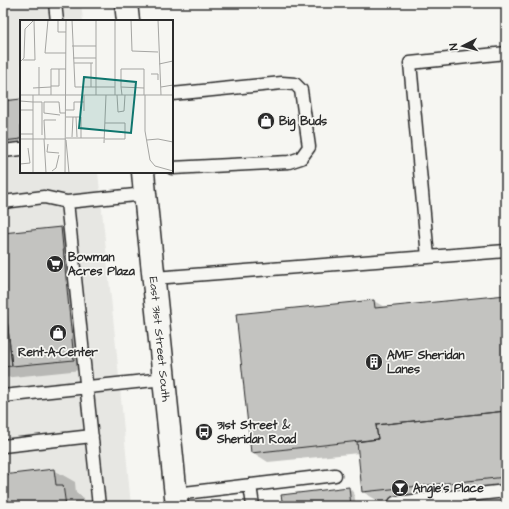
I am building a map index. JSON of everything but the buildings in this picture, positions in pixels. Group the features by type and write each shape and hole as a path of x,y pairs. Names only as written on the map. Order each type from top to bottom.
{"main road":[{"path":"126,3 128,20"},
{"name":"East 31st Street South","path":"143,173 177,500"}],"lane":[{"path":"56,3 57,20"},
{"path":"428,257 410,63 506,53"},
{"path":"173,94 282,83 295,84 302,90 309,147 301,158 289,162 173,168"},
{"path":"3,151 20,149"},
{"path":"3,202 44,197 67,202 145,194"},
{"path":"67,202 99,506"},
{"path":"154,278 506,251"},
{"path":"3,396 164,379"},
{"path":"3,446 92,436"},
{"path":"177,500 250,485 335,475"},
{"path":"250,485 253,506"},
{"path":"396,506 395,503 506,492"}],"shaded area":[{"name":"Bowman Acres Plaza","path":"3,3 81,3 83,20 20,20 20,173 98,173 131,506 3,506"}],"place":[{"name":"Big Buds","path":"266,121"},
{"name":"Bowman Acres Plaza","path":"55,264"},
{"name":"Rent-A-Center","path":"58,333"},
{"name":"AMF Sheridan Lanes","path":"374,362"},
{"name":"31st Street & Sheridan Road","path":"204,432"},
{"name":"Angie's Place","path":"400,488"}]}
